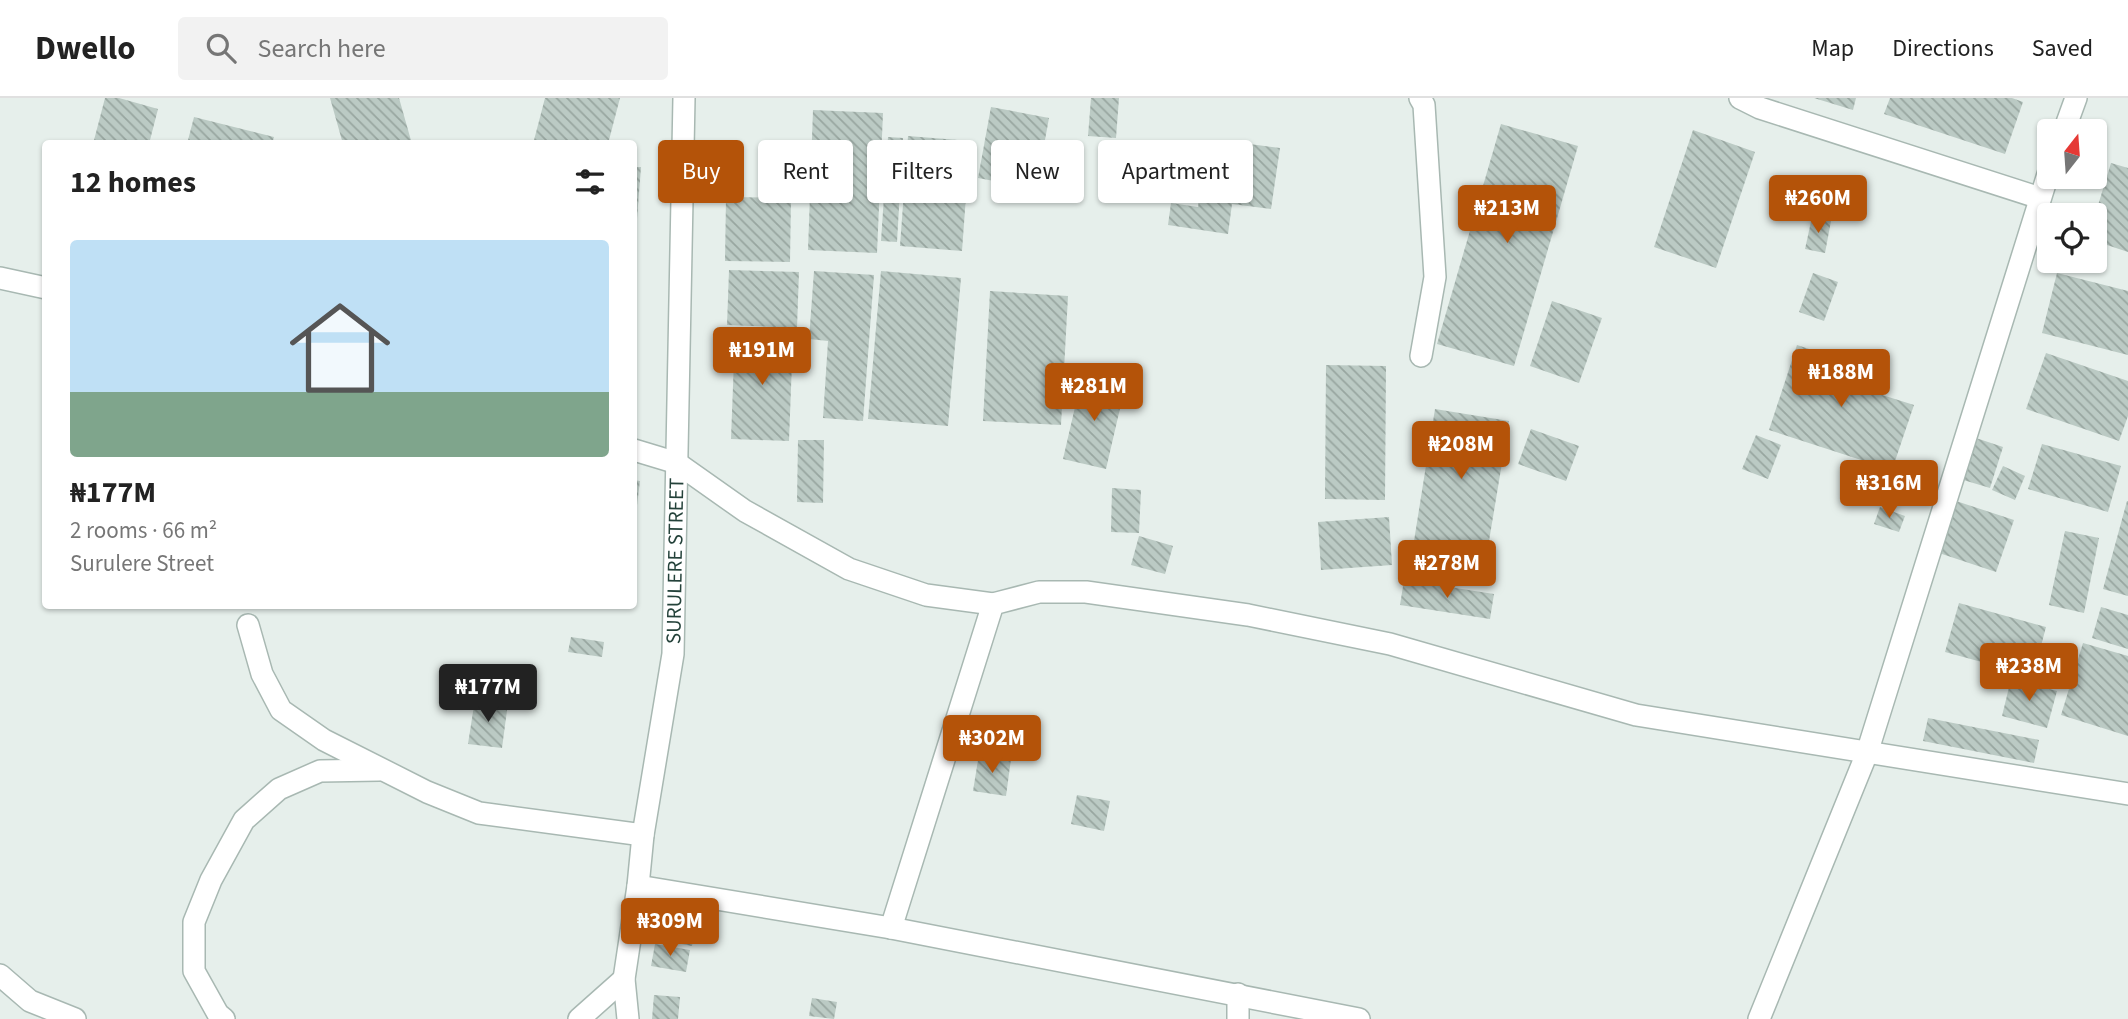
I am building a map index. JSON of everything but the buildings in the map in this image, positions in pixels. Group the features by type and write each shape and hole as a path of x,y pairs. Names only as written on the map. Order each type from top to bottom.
{"street":[{"name":"SURULERE STREET","path":"628,1019 624,979 643,835 673,654 684,98"},
{"path":"1420,98 1424,105 1435,277 1421,356"},
{"path":"1740,98 1760,108 2040,198"},
{"path":"2068,119 2076,98"},
{"path":"1759,1019 1867,753 2043,189"},
{"path":"0,278 42,287"},
{"path":"637,451 677,463 745,511 849,569 926,595 993,604 1039,592 1086,592 1248,615 1390,644 1636,715 2128,794"},
{"path":"891,928 993,604"},
{"path":"248,625 262,674 281,710 324,740 427,792 479,813 643,835"},
{"path":"224,1019 218,1014 194,971 194,922 211,880 244,820 279,789 320,771 381,770"},
{"path":"638,886 891,928 1359,1019"},
{"path":"0,975 30,1002 75,1019"},
{"path":"579,1019 624,979"},
{"path":"1238,994 1238,1019"}]}
